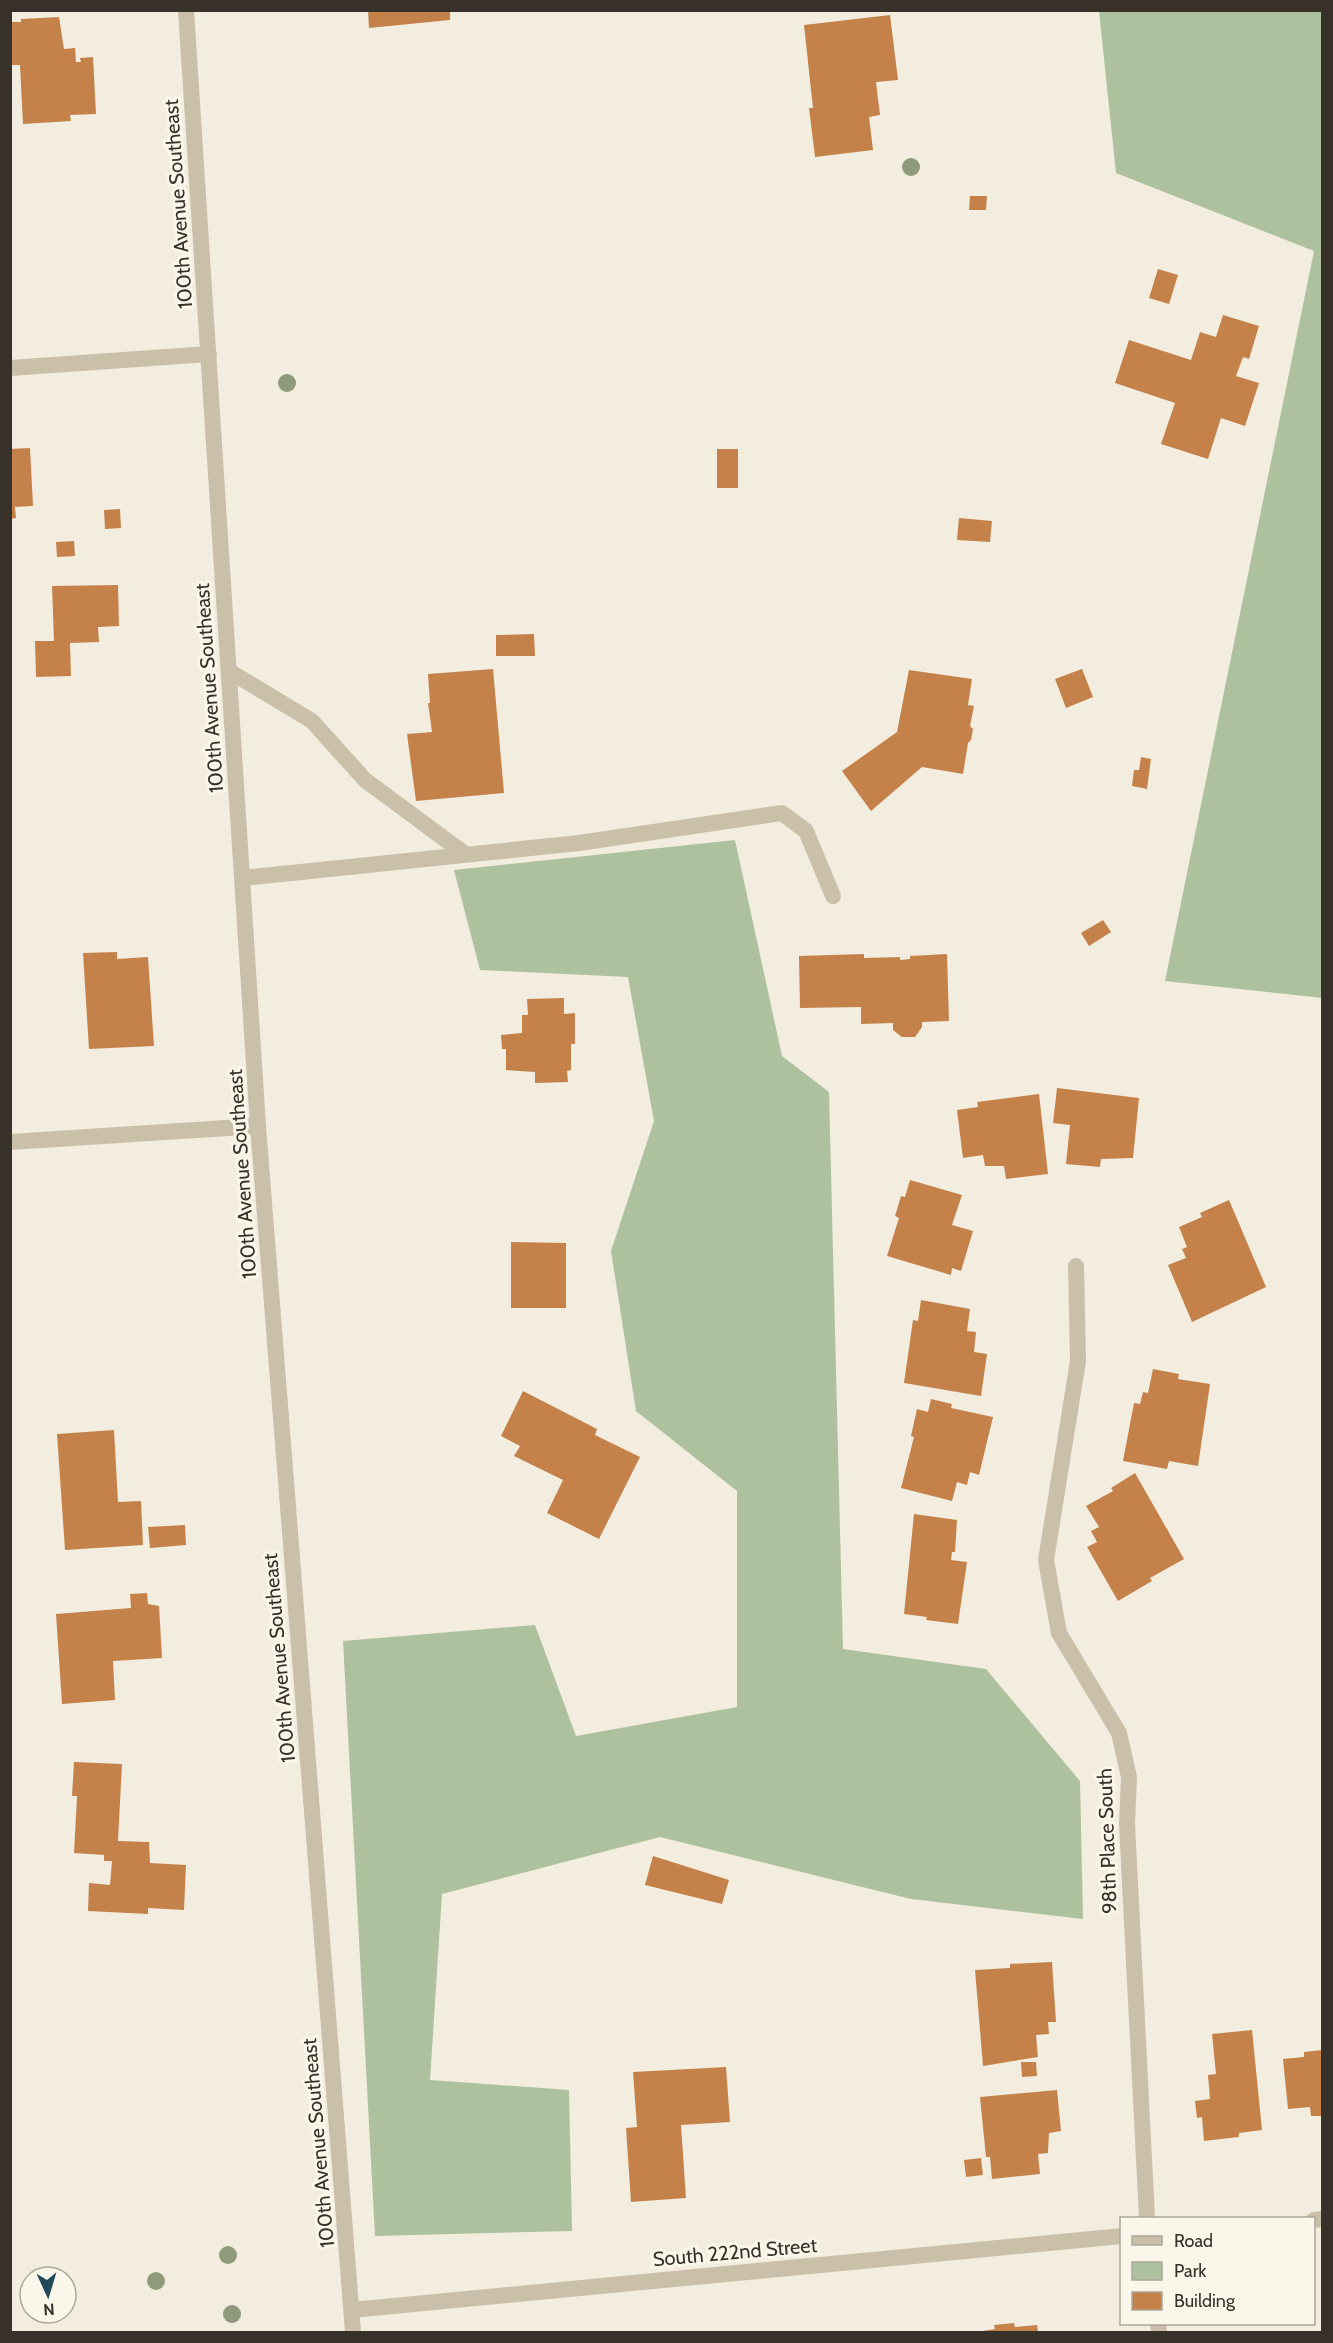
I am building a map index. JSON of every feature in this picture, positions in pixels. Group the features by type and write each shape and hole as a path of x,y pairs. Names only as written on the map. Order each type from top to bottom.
{"street":[{"name":"100th Avenue Southeast","path":"186,10 258,1126 353,2332"},
{"path":"10,368 209,354"},
{"path":"229,671 312,721 364,780 465,854"},
{"path":"243,878 579,843 782,813 806,831 833,896"},
{"path":"10,1142 258,1126"},
{"name":"98th Place South","path":"1076,1266 1078,1361 1046,1560 1059,1633 1119,1733 1129,1777 1127,1824 1147,2217"},
{"name":"South 222nd Street","path":"352,2310 1120,2236"}],"green space":[{"path":"1099,11 1322,11 1322,998 1165,981 1314,251 1116,173"},
{"path":"735,840 782,1056 829,1092 843,1649 986,1669 1080,1781 1083,1919 911,1899 660,1837 442,1894 430,2080 569,2090 572,2231 375,2236 343,1641 535,1625 576,1736 737,1707 737,1491 636,1411 611,1251 654,1121 628,977 480,970 454,870"}],"building":[{"path":"368,10 450,10 450,20 369,28"},
{"path":"890,15 898,80 876,82 880,115 869,117 873,150 815,157 809,108 813,108 804,25"},
{"path":"59,17 64,49 75,48 76,62 81,62 80,58 93,57 96,114 70,115 71,121 23,124 20,65 10,65 10,22 21,22 21,19"},
{"path":"970,196 987,196 986,210 969,210"},
{"path":"1158,269 1178,275 1169,304 1149,298"},
{"path":"1223,315 1259,326 1249,359 1243,357 1236,376 1259,383 1245,426 1221,418 1208,459 1161,444 1175,403 1115,383 1129,340 1191,360 1200,332 1216,337"},
{"path":"30,448 33,506 15,507 16,518 10,519 10,449"},
{"path":"717,449 738,449 738,488 717,488"},
{"path":"120,509 121,528 105,529 104,510"},
{"path":"959,518 992,521 990,542 957,540"},
{"path":"74,541 75,556 57,557 56,542"},
{"path":"118,585 119,626 98,627 99,642 70,643 71,676 36,677 35,641 54,641 52,586"},
{"path":"534,634 535,656 496,656 496,635"},
{"path":"493,669 504,793 416,801 407,734 432,732 428,703 430,703 428,674"},
{"path":"1082,669 1093,697 1066,708 1055,679"},
{"path":"909,670 972,679 968,705 974,706 970,726 973,729 971,740 968,743 963,774 922,767 871,811 842,771 897,732"},
{"path":"1141,757 1151,759 1147,789 1132,786 1134,770 1139,770"},
{"path":"1103,920 1111,932 1089,946 1081,933"},
{"path":"117,952 117,959 148,957 154,1046 89,1049 83,953"},
{"path":"864,954 864,958 900,957 900,960 910,959 910,956 947,954 949,1021 922,1022 922,1027 915,1037 902,1037 893,1030 893,1023 861,1024 861,1007 800,1008 799,956"},
{"path":"564,998 564,1014 575,1013 575,1044 571,1044 571,1070 567,1071 568,1082 535,1083 535,1072 506,1070 506,1049 502,1049 501,1035 522,1033 522,1015 528,1015 527,999"},
{"path":"1057,1088 1139,1098 1133,1158 1101,1159 1100,1167 1066,1164 1070,1125 1053,1123"},
{"path":"1039,1094 1048,1174 1006,1179 1004,1166 985,1166 983,1155 963,1158 957,1110 978,1107 977,1102"},
{"path":"910,1180 962,1195 952,1225 973,1231 961,1271 952,1268 951,1275 887,1256 899,1218 895,1216 901,1196 905,1197"},
{"path":"1229,1200 1266,1287 1192,1322 1168,1265 1186,1258 1182,1249 1187,1247 1179,1227 1202,1217 1200,1213"},
{"path":"511,1242 566,1243 566,1308 511,1308"},
{"path":"921,1300 970,1309 967,1331 976,1332 974,1352 987,1354 981,1396 904,1383 913,1320 918,1321"},
{"path":"1153,1369 1179,1374 1178,1379 1210,1384 1198,1466 1169,1461 1167,1469 1123,1461 1134,1403 1140,1404 1143,1392 1148,1393"},
{"path":"523,1391 597,1429 595,1435 640,1457 599,1539 547,1513 563,1480 514,1456 520,1446 501,1436"},
{"path":"931,1399 952,1404 951,1408 993,1417 979,1475 970,1472 967,1485 957,1482 952,1501 901,1488 914,1437 911,1436 917,1409 928,1412"},
{"path":"114,1430 118,1502 141,1501 143,1545 65,1550 57,1434"},
{"path":"1135,1473 1184,1559 1150,1578 1152,1581 1118,1601 1087,1547 1097,1542 1091,1531 1099,1527 1086,1506 1113,1491 1111,1488"},
{"path":"914,1514 957,1520 955,1552 952,1552 951,1560 967,1562 958,1624 926,1620 927,1617 904,1614"},
{"path":"185,1525 186,1545 150,1548 148,1527"},
{"path":"147,1593 148,1604 159,1606 162,1658 113,1661 115,1700 62,1704 56,1614 131,1608 130,1594"},
{"path":"74,1762 122,1764 118,1841 149,1842 150,1863 186,1865 184,1910 148,1908 148,1914 88,1911 89,1883 110,1885 112,1861 104,1861 104,1855 74,1853 77,1796 72,1796"},
{"path":"653,1856 729,1880 722,1904 645,1885"},
{"path":"1052,1962 1056,2022 1048,2022 1049,2034 1036,2035 1038,2057 983,2066 975,1970 1010,1968 1010,1964"},
{"path":"1252,2030 1262,2130 1239,2133 1239,2137 1204,2141 1202,2117 1197,2118 1195,2101 1210,2099 1208,2075 1216,2074 1212,2034"},
{"path":"1322,2050 1322,2116 1311,2116 1310,2107 1288,2109 1283,2059 1304,2057 1304,2052"},
{"path":"1021,2062 1036,2062 1037,2076 1022,2077"},
{"path":"726,2067 730,2122 681,2125 686,2198 631,2202 626,2128 637,2127 633,2072"},
{"path":"1057,2090 1061,2131 1049,2133 1048,2153 1038,2154 1040,2174 992,2179 990,2157 986,2157 980,2097"},
{"path":"981,2158 983,2175 966,2177 964,2160"},
{"path":"1014,2323 1015,2327 1037,2325 1038,2332 976,2332 995,2329 994,2325"}]}
